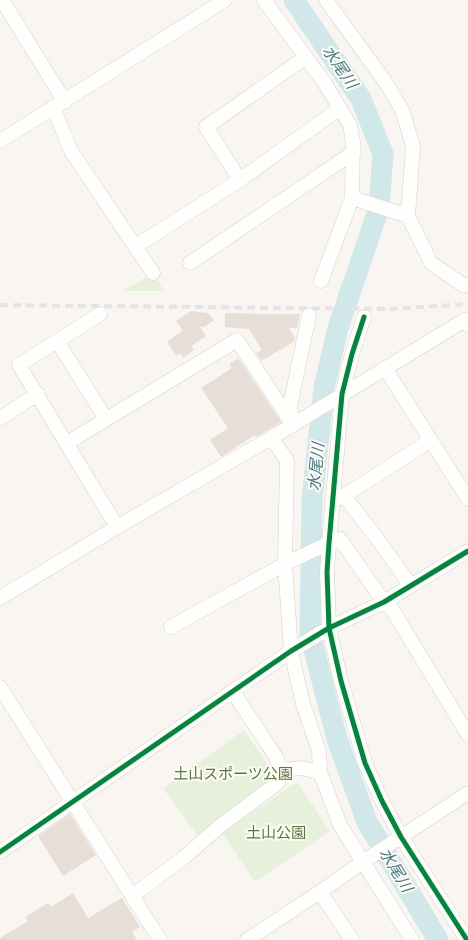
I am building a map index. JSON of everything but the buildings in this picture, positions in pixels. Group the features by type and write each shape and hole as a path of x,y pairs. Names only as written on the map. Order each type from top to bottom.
{"street":[{"path":"2,0 59,104 71,151 153,273"},
{"path":"0,141 225,0"},
{"path":"264,0 324,82 350,125 354,152 352,198 321,282"},
{"path":"326,0 386,83 402,110 413,146 408,216 431,263 463,286 468,285"},
{"path":"240,180 206,127 306,57"},
{"path":"136,246 240,180 340,108"},
{"path":"190,263 354,152"},
{"path":"352,198 408,216"},
{"path":"100,314 19,365 117,527"},
{"path":"293,425 290,406 309,315"},
{"path":"364,317 342,394 338,498 329,543 327,572 329,628 365,763 401,837 467,940"},
{"path":"0,598 117,527 293,425 465,320 468,325"},
{"path":"67,443 237,340 293,425"},
{"path":"57,341 106,419"},
{"path":"385,368 468,499"},
{"path":"0,418 38,394"},
{"path":"271,438 288,460 285,564 291,650 303,704 319,752 320,772 328,798 340,825 412,940"},
{"path":"338,498 431,440"},
{"path":"338,498 376,537 410,586"},
{"path":"171,627 285,564 340,539 384,602 392,609 468,735"},
{"path":"0,852 67,806 72,800 233,692 291,650 329,628 384,602 468,551"},
{"path":"0,687 160,940"},
{"path":"132,896 182,860 220,826 278,783 281,770 276,757 233,692"},
{"path":"281,770 300,768 320,772"},
{"path":"248,940 468,793"},
{"path":"320,892 352,940"}],"green space":[{"path":"153,273 164,291 123,291"},
{"name":"土山スポーツ公園","path":"244,730 274,773 272,781 197,835 163,788"},
{"name":"土山公園","path":"297,782 330,831 255,882 222,833"}],"waterway":[{"name":"水尾川","path":"294,0 361,99 383,154 379,208 338,328 324,388 312,500 310,634 337,739 367,822 438,940"}],"railway":[{"path":"0,305 390,309 468,304"}],"cycle path":[{"path":"364,317 342,394 327,572 329,628 341,681 365,763 401,837 467,940"},
{"path":"0,852 291,651 329,628 384,602 468,551"}]}
